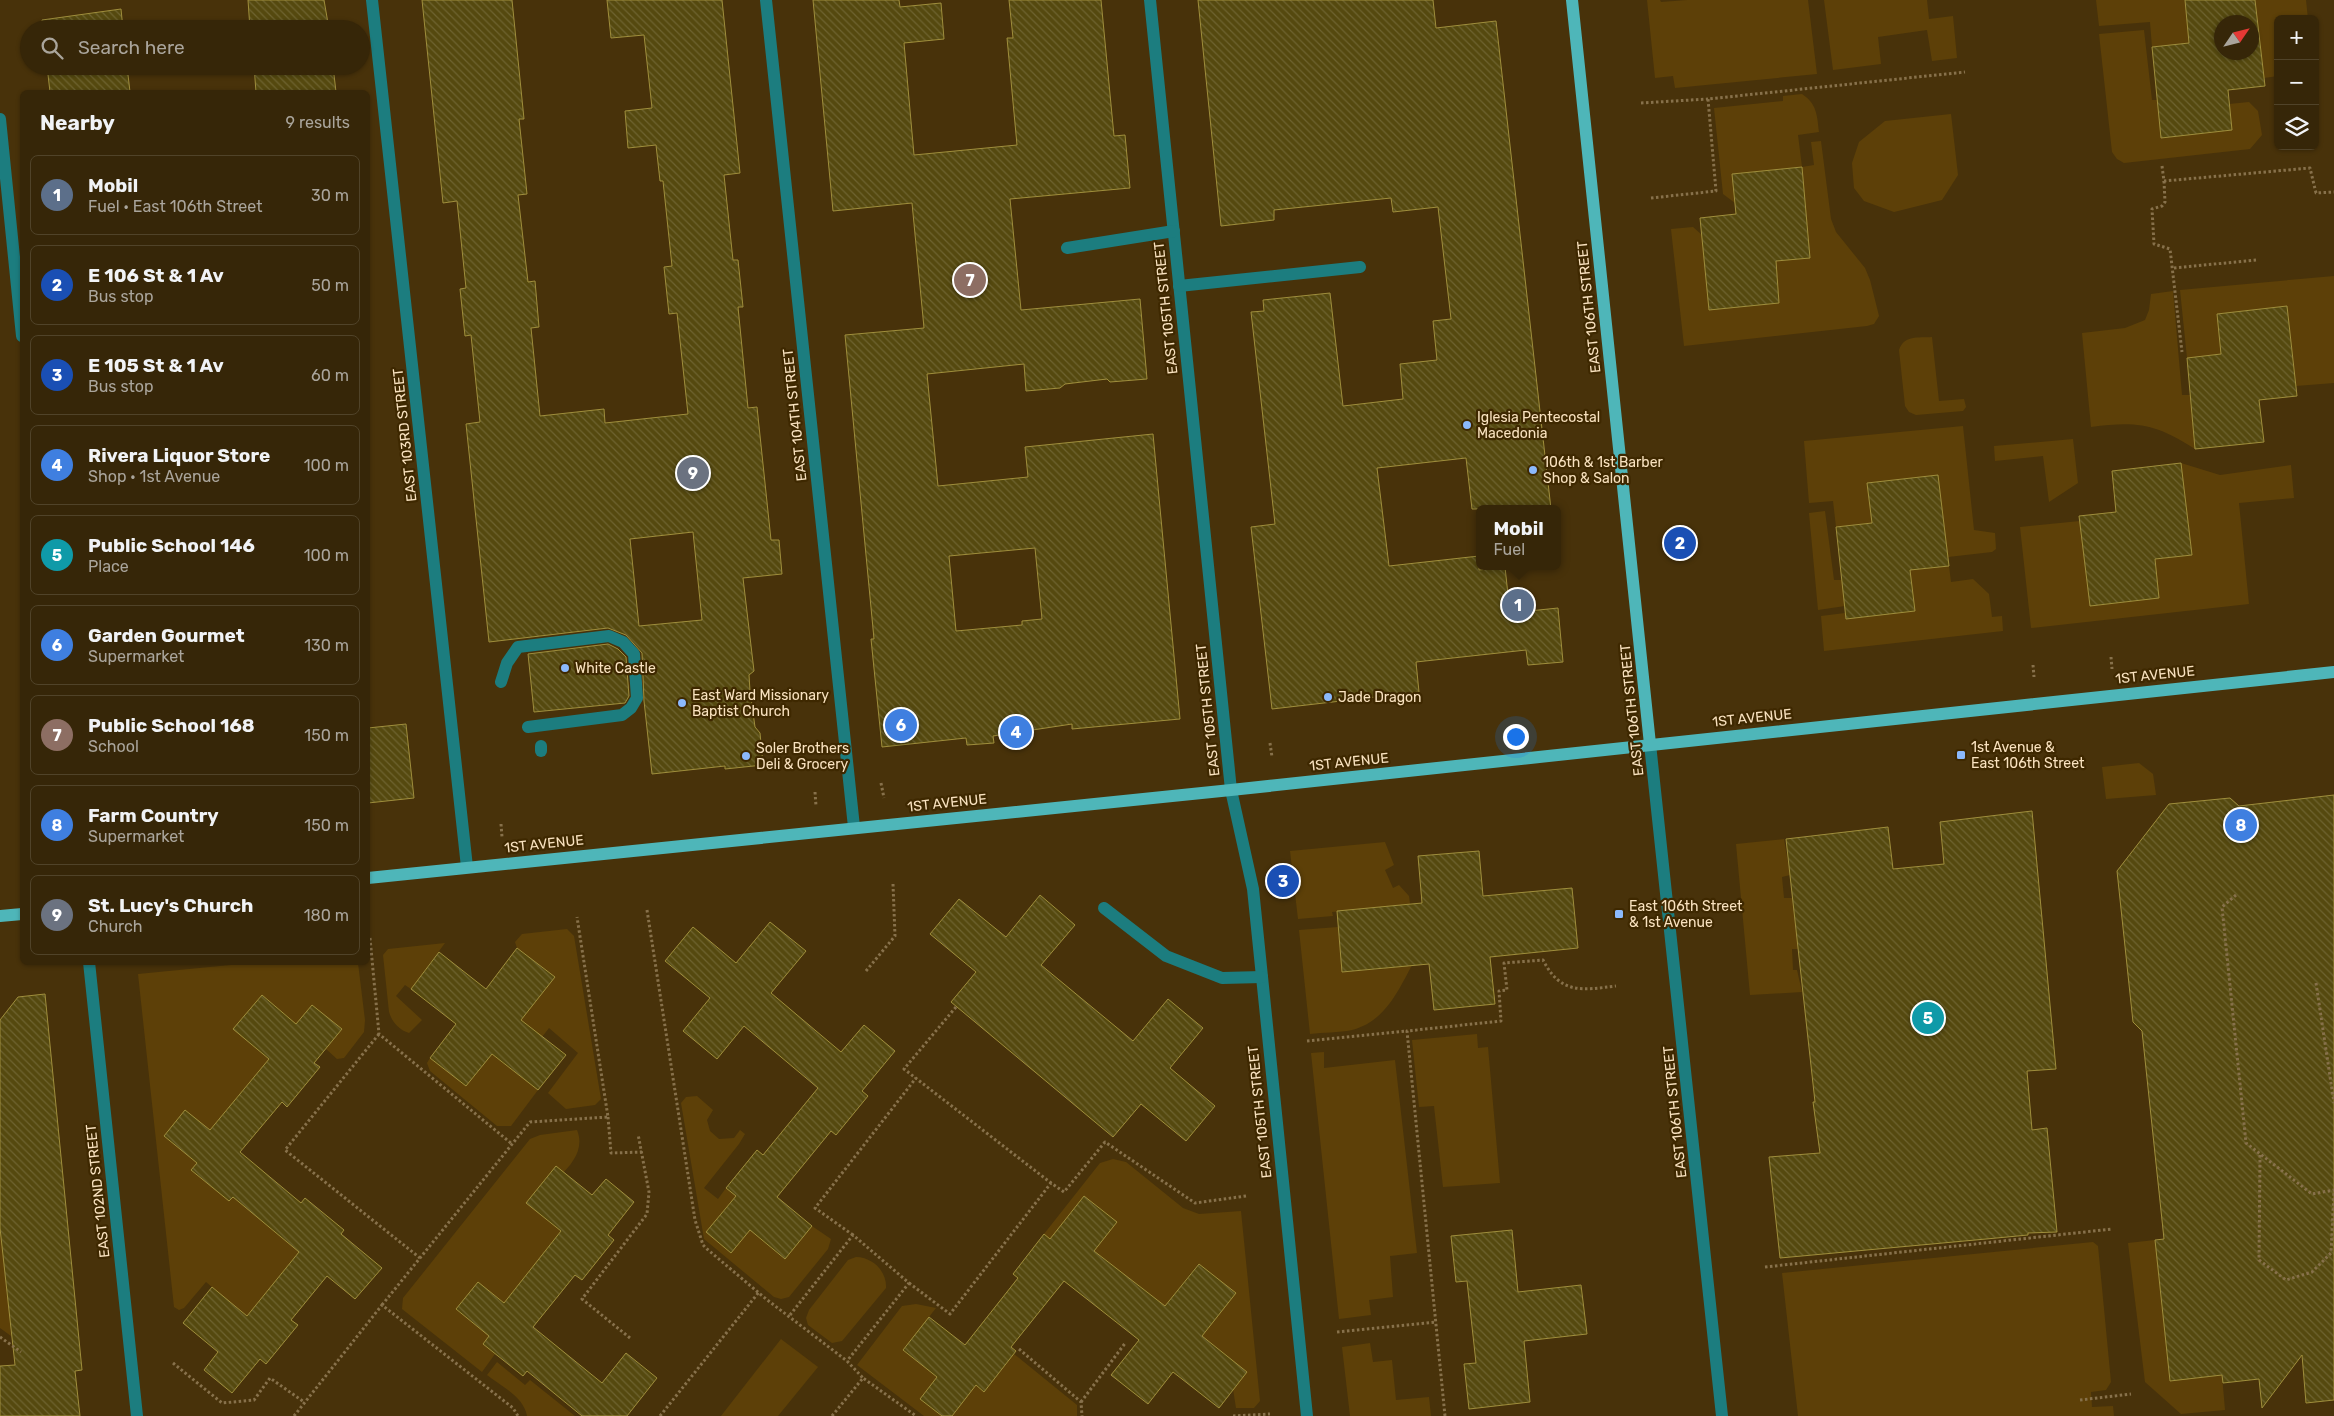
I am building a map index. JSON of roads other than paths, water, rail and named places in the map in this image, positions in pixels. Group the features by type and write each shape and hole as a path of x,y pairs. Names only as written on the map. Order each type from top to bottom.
{"main road":[{"name":"EAST 106TH STREET","path":"1572,0 1650,744"},
{"name":"1ST AVENUE","path":"370,878 1231,790 2334,672"},
{"path":"0,916 20,914"}],"street":[{"name":"EAST 103RD STREET","path":"372,0 467,867"},
{"name":"EAST 104TH STREET","path":"766,0 854,827"},
{"name":"EAST 105TH STREET","path":"1150,0 1231,790 1253,889 1307,1416"},
{"path":"0,119 20,316"},
{"path":"1067,248 1174,231"},
{"path":"1179,286 1360,267"},
{"path":"502,682 507,663 518,647 609,636 624,642 634,654 637,698 631,708 622,715 528,727"},
{"name":"EAST 106TH STREET","path":"1650,744 1722,1416"},
{"path":"1104,908 1166,956 1222,978 1262,978"},
{"name":"EAST 102ND STREET","path":"89,965 137,1416"}],"place":[{"name":"Public School 168","path":"970,280"},
{"name":"Iglesia Pentecostal Macedonia","path":"1467,425"},
{"name":"106th & 1st Barber Shop & Salon","path":"1533,470"},
{"name":"St. Lucy's Church","path":"693,473"},
{"name":"E 106 St & 1 Av","path":"1680,543"},
{"name":"Mobil","path":"1518,605"},
{"name":"White Castle","path":"565,668"},
{"name":"Jade Dragon","path":"1328,697"},
{"name":"East Ward Missionary Baptist Church","path":"682,703"},
{"name":"Garden Gourmet","path":"901,725"},
{"name":"Rivera Liquor Store","path":"1016,732"},
{"name":"1st Avenue & East 106th Street","path":"1961,755"},
{"name":"Soler Brothers Deli & Grocery","path":"746,756"},
{"name":"Farm Country","path":"2241,825"},
{"name":"E 105 St & 1 Av","path":"1283,881"},
{"name":"East 106th Street & 1st Avenue","path":"1619,914"},
{"name":"Public School 146","path":"1928,1018"}]}
